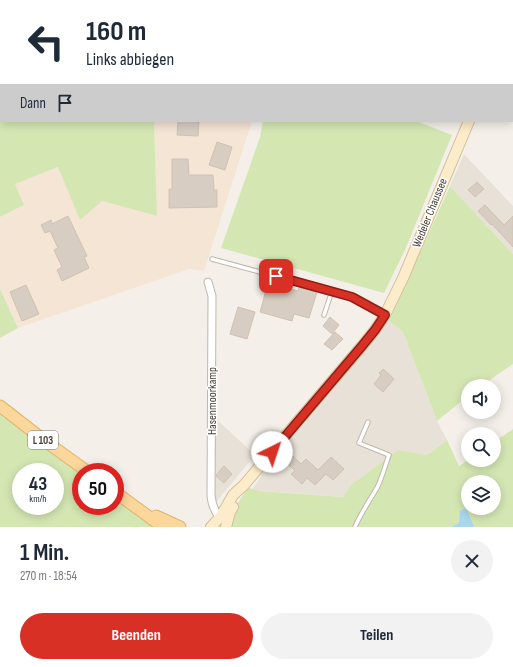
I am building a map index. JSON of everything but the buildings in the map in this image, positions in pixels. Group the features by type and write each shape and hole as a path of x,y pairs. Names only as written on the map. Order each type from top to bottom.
{"main road":[{"name":"Wedeler Chaussee","path":"244,485 362,346 385,315 403,278 469,122"},
{"name":"L 103","path":"0,406 76,463"},
{"path":"211,527 220,518 233,495 244,485"},
{"path":"226,527 230,512 240,496 244,485"},
{"path":"124,498 163,527"},
{"path":"132,504 180,527"}],"street":[{"name":"Hasenmoorkamp","path":"208,282 212,296 211,496 213,506 220,518"}],"lane":[{"path":"212,259 352,297 385,315"},
{"path":"324,315 332,291"},
{"path":"356,527 362,512 377,487 389,456 359,444 368,422"}],"shaded area":[{"path":"154,122 252,122 204,271 189,269 18,328 0,289 0,217 24,205 14,184 59,167 102,201 157,216"},
{"path":"464,154 513,206 513,254 450,186"},
{"path":"389,321 403,332 437,421 447,440 427,455 398,450 352,484 344,497 252,490 265,470"},
{"path":"214,417 255,455 217,501 213,498"}],"green space":[{"path":"0,122 154,122 157,216 102,201 80,220 58,167 15,184 24,205 0,217"},
{"path":"263,122 419,122 452,135 405,250 384,293 221,248 260,137"},
{"path":"450,186 513,254 513,364 491,379 461,379 461,402 437,421 403,332 389,321"},
{"path":"0,289 18,328 0,338"},
{"path":"0,412 72,465 72,515 124,515 124,505 155,527 0,527"},
{"path":"513,429 513,527 229,527 236,506 249,488 260,491 343,497 352,484 398,450 427,455 447,440 459,466 461,465 461,467 501,467 501,437"}],"water":[{"path":"460,511 461,515 469,515 474,527 452,527 459,523"}],"route":[{"path":"272,452 362,346 385,315 352,297 276,276"}]}
